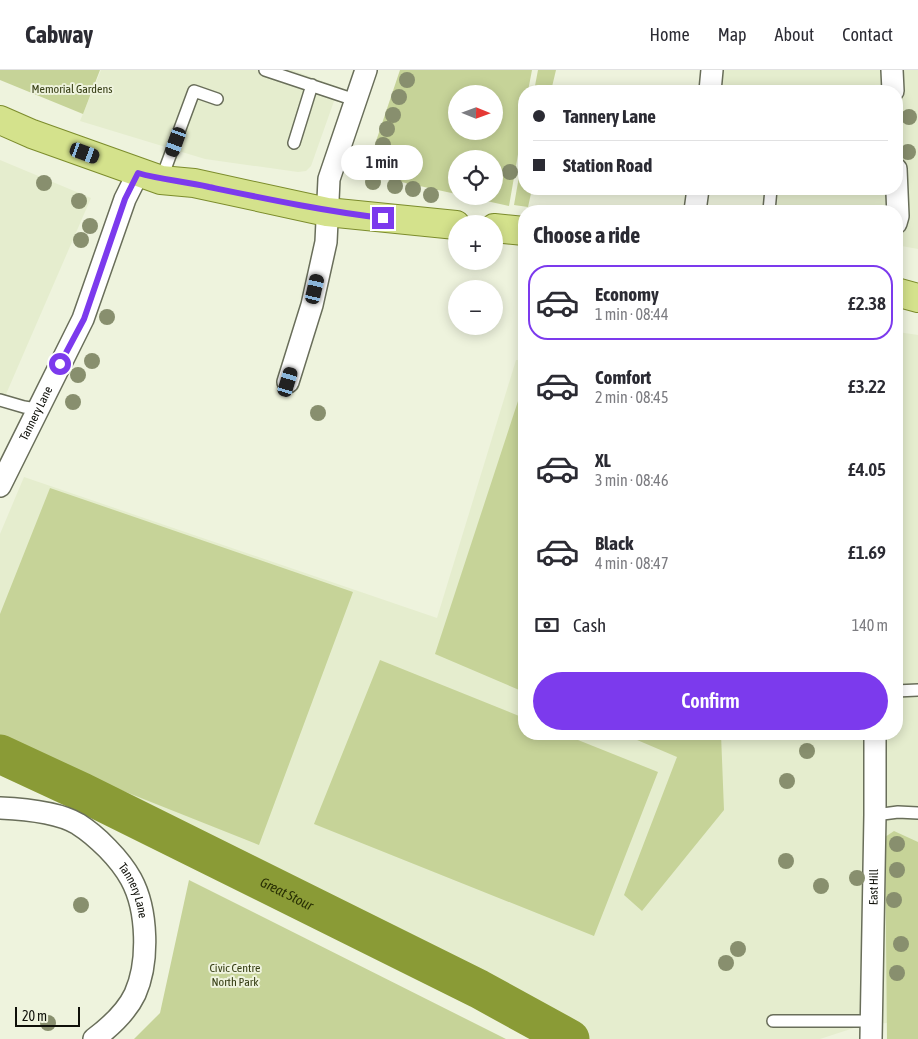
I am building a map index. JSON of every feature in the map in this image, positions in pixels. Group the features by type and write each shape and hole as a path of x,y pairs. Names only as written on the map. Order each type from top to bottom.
{"main road":[{"path":"0,120 32,134 149,176 194,183 327,212 448,224"},
{"path":"503,229 518,230"},
{"path":"903,294 918,298"}],"street":[{"path":"288,382 312,305 326,242 329,179 366,70"},
{"path":"711,85 712,70"},
{"path":"892,70 893,85"},
{"name":"Tannery Lane","path":"0,486 6,463 84,319 125,199 149,176"},
{"name":"East Hill","path":"871,1030 876,815 874,740"},
{"name":"Tannery Lane","path":"0,808 31,809 77,824 108,849 131,879 143,916 145,942 142,975 134,996 114,1024 94,1039"}],"lane":[{"path":"265,70 355,100"},
{"path":"294,142 312,85"},
{"path":"149,176 194,91 217,100"},
{"path":"0,400 24,407 37,408"},
{"path":"903,691 918,690"},
{"path":"876,815 898,812 918,813"},
{"path":"773,1021 871,1030"}],"shaded area":[{"path":"101,70 292,70 339,87 311,166 306,171 298,172 205,159 80,121"},
{"path":"723,70 918,70 918,249 903,246 903,205 777,205 778,195 903,195 903,85 722,85"},
{"path":"0,160 91,198 0,408"},
{"path":"903,333 918,335 918,1039 887,1039 887,1023 863,1025 820,1039 576,1039 0,749 0,534 24,477 437,618 516,360 518,360 518,740 903,740"}],"green space":[{"name":"Memorial Gardens","path":"0,70 100,70 83,114 0,80"},
{"path":"400,70 532,70 529,85 518,85 518,154 509,206 503,205 503,150 448,150 448,192 365,174"},
{"path":"538,70 556,70 552,85 535,85"},
{"path":"518,182 518,195 531,195 528,205 514,205"},
{"path":"518,401 518,689 435,654"},
{"path":"50,488 353,592 259,845 0,742 0,614"},
{"path":"380,660 518,716 518,740 578,740 658,772 594,936 314,824"},
{"path":"637,740 721,740 724,810 642,911 624,895 677,757"},
{"path":"894,831 918,842 918,1039 887,1039 885,837"},
{"name":"Civic Centre North Park","path":"189,880 506,1039 134,1039 160,1013"}],"waterway":[{"name":"Great Stour","path":"0,754 82,792 479,989 570,1039"}],"route":[{"path":"60,364 84,319 125,199 138,173 161,180 194,183 327,212 383,218"}]}
